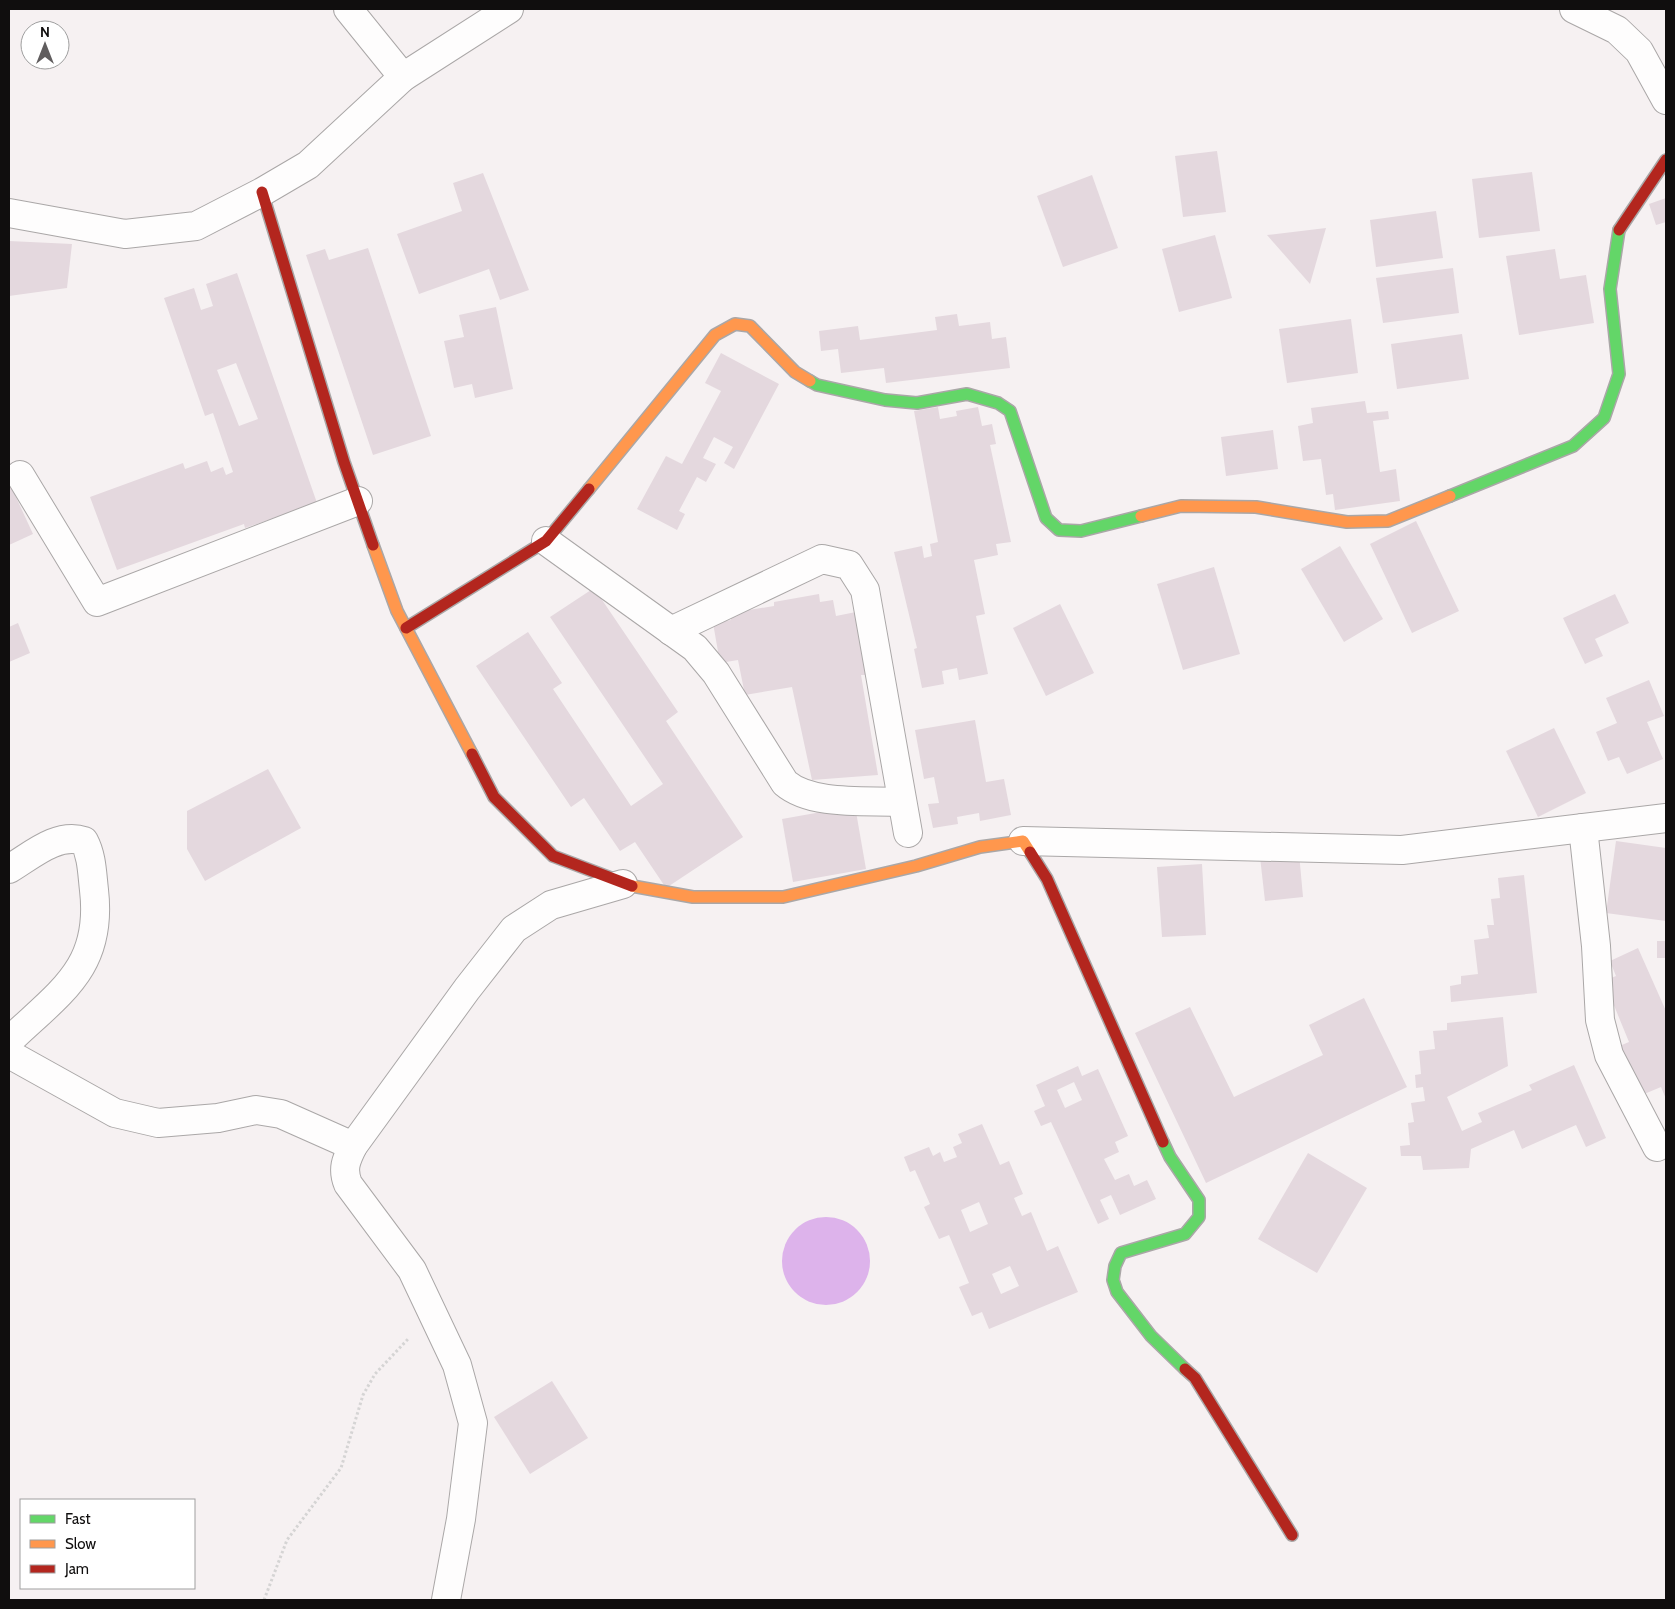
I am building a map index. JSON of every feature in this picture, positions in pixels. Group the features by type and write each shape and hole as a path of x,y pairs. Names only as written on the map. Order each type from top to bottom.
{"street":[{"path":"348,9 403,77"},
{"path":"9,213 125,234 196,226 262,192 308,165 403,77 509,9"},
{"path":"1574,9 1617,30 1639,52 1666,100"},
{"path":"406,628 546,541 715,335 736,324 750,326 795,372 817,385 885,400 917,403 967,394 998,403 1010,411 1046,518 1059,530 1081,531 1181,506 1256,507 1347,522 1388,521 1573,446 1604,418 1619,374 1610,289 1619,228 1666,160"},
{"path":"262,192 358,501 397,611 494,797 553,856 623,884 693,897 783,897 912,848 980,847 1023,841 1402,850 1666,818"},
{"path":"20,475 97,602 358,501"},
{"path":"546,541 695,648 716,673 785,783 795,792 821,798 901,802"},
{"path":"671,631 822,559 850,565 865,590 901,802 912,848"},
{"path":"1583,828 1596,946 1600,1020 1609,1055 1657,1147"},
{"path":"9,869 59,839 74,838 84,841 89,851 97,913 91,947 76,976 9,1041"},
{"path":"1023,841 1047,879 1170,1158 1199,1200 1199,1217 1185,1234 1121,1253 1114,1266 1114,1280 1117,1292 1130,1306 1151,1336 1195,1378 1292,1535"},
{"path":"446,1600 461,1519 472,1423 457,1365 433,1313 412,1270 348,1184 344,1172 345,1161 353,1146 467,989 514,929 551,905 623,884"},
{"path":"9,1054 115,1113 158,1123 218,1118 256,1110 281,1114 353,1146"}],"path":[{"path":"264,1600 287,1540 341,1468 363,1395 375,1374 433,1313"}],"shaded area":[{"path":"826,1217 843,1220 851,1224 863,1236 867,1244 870,1261 867,1278 863,1286 851,1298 843,1302 826,1305 809,1302 801,1298 789,1286 785,1278 782,1261 785,1244 789,1236 801,1224 809,1220"}],"building":[{"path":"1217,151 1226,212 1183,217 1175,156"},
{"path":"1532,172 1540,231 1479,238 1472,179"},
{"path":"483,173 529,290 500,300 489,269 419,294 397,234 462,211 453,183"},
{"path":"1092,175 1118,248 1063,267 1037,196"},
{"path":"1666,198 1666,222 1656,225 1649,204"},
{"path":"1436,211 1443,258 1376,267 1370,220"},
{"path":"1326,228 1310,284 1267,235"},
{"path":"1215,235 1232,298 1179,312 1162,249"},
{"path":"9,241 72,244 67,288 9,296"},
{"path":"368,248 431,436 373,455 306,255 325,249 329,260"},
{"path":"1555,249 1560,279 1586,275 1594,323 1519,335 1506,256"},
{"path":"1453,268 1459,313 1383,323 1376,278"},
{"path":"237,273 317,503 245,528 244,524 117,570 90,497 183,463 185,469 207,461 211,472 223,467 226,475 233,472 213,413 205,416 164,298 194,288 201,310 213,306 206,284","holes":["236,363 258,419 239,426 217,370"]},
{"path":"496,307 513,389 475,398 472,384 454,388 444,341 464,337 459,315"},
{"path":"957,314 959,326 990,322 992,339 1006,337 1010,368 886,383 884,368 841,373 838,349 821,351 819,331 858,326 860,340 937,330 935,317"},
{"path":"1351,319 1358,373 1287,383 1279,329"},
{"path":"1462,334 1469,379 1397,389 1391,344"},
{"path":"721,353 779,384 734,469 724,463 733,447 714,437 703,458 716,464 706,482 697,477 679,511 685,514 677,530 637,509 666,456 682,464 721,391 705,383"},
{"path":"1365,401 1367,413 1388,411 1389,419 1373,421 1380,472 1396,469 1400,501 1335,510 1333,494 1326,495 1321,459 1303,461 1298,426 1313,423 1311,408"},
{"path":"938,407 940,419 957,416 956,411 978,407 982,426 992,424 996,444 990,445 1011,542 996,544 998,555 974,560 985,614 976,616 988,674 959,680 957,668 942,671 944,684 922,688 914,649 917,648 894,552 922,546 924,558 932,556 930,544 938,542 914,411"},
{"path":"1273,430 1278,469 1226,476 1221,437"},
{"path":"9,482 33,534 9,545"},
{"path":"1416,521 1459,611 1412,633 1370,544"},
{"path":"1340,546 1383,619 1344,642 1301,569"},
{"path":"1214,567 1240,654 1183,670 1157,584"},
{"path":"594,588 678,712 666,721 743,837 666,888 635,842 620,851 584,798 571,807 476,666 528,632 562,683 553,689 631,806 663,784 550,617"},
{"path":"819,594 820,602 833,600 836,616 856,612 866,675 861,675 878,775 812,780 792,687 745,695 738,660 720,663 713,623 731,620 730,613 774,606 774,602"},
{"path":"1615,594 1629,623 1595,639 1603,656 1585,664 1563,618"},
{"path":"1060,604 1094,673 1046,696 1013,628"},
{"path":"18,623 30,653 9,662 9,627"},
{"path":"1649,680 1664,716 1647,722 1663,759 1627,774 1619,757 1608,761 1596,732 1617,723 1606,698"},
{"path":"975,720 986,782 1004,779 1011,815 980,821 979,813 957,817 958,824 933,828 928,804 939,803 934,777 924,779 915,730"},
{"path":"1554,728 1586,793 1538,817 1506,751"},
{"path":"268,769 301,828 205,881 187,849 187,811"},
{"path":"855,806 866,869 793,882 782,819"},
{"path":"1616,841 1666,848 1666,921 1606,913"},
{"path":"1299,853 1303,897 1265,901 1260,857"},
{"path":"1202,864 1206,935 1162,937 1157,867"},
{"path":"1524,875 1537,993 1451,1002 1450,986 1461,984 1461,976 1478,974 1474,940 1489,938 1487,925 1494,925 1491,899 1500,898 1498,878"},
{"path":"1657,941 1666,941 1666,958 1657,958"},
{"path":"1638,948 1666,1011 1666,1099 1661,1087 1637,1097 1617,1047 1629,1042 1604,981 1616,976 1610,961"},
{"path":"1364,998 1407,1087 1206,1183 1135,1033 1190,1007 1234,1097 1323,1055 1309,1025"},
{"path":"1503,1017 1508,1066 1447,1097 1462,1131 1482,1122 1478,1113 1532,1090 1529,1085 1574,1065 1606,1138 1586,1147 1576,1125 1522,1149 1514,1130 1471,1149 1469,1168 1423,1170 1421,1156 1401,1156 1400,1146 1410,1145 1408,1123 1414,1122 1411,1103 1425,1101 1423,1087 1416,1088 1415,1075 1421,1074 1419,1051 1435,1049 1433,1031 1447,1030 1447,1023"},
{"path":"1078,1066 1082,1076 1098,1069 1128,1136 1115,1142 1119,1152 1104,1159 1115,1180 1129,1174 1134,1186 1147,1180 1156,1199 1120,1215 1111,1195 1100,1200 1109,1219 1098,1224 1051,1122 1041,1126 1034,1111 1045,1106 1036,1085","holes":["1074,1082 1082,1100 1065,1108 1057,1090"]},
{"path":"982,1124 1000,1165 1009,1161 1023,1194 1014,1198 1022,1216 1031,1212 1047,1251 1058,1246 1078,1292 989,1329 982,1312 972,1316 959,1287 969,1283 949,1235 939,1239 924,1207 930,1204 915,1170 910,1172 904,1157 929,1147 933,1156 940,1152 944,1162 957,1157 953,1147 962,1143 958,1134","holes":["979,1202 988,1224 970,1232 961,1210","1010,1266 1019,1286 1001,1294 992,1274"]},
{"path":"1308,1153 1367,1188 1317,1273 1258,1239"},
{"path":"552,1381 588,1438 530,1474 494,1417"}],"traffic: fast":[{"path":"1450,496 1573,446 1604,418 1619,374 1610,289 1619,230"},
{"path":"810,381 817,385 885,400 917,403 967,394 998,403 1010,411 1046,518 1059,530 1081,531 1141,516"},
{"path":"1163,1142 1170,1157 1199,1200 1199,1217 1185,1234 1121,1253 1115,1266 1113,1280 1117,1292 1151,1336 1185,1369"}],"traffic: slow":[{"path":"589,489 715,335 735,324 750,326 795,372 810,381"},
{"path":"1141,516 1181,506 1256,507 1347,522 1388,521 1450,496"},
{"path":"373,545 397,611 472,754"},
{"path":"632,886 693,897 783,897 916,866 980,847 1023,841 1030,852"}],"traffic: jam":[{"path":"1619,230 1666,160"},
{"path":"262,192 344,462 373,545"},
{"path":"406,628 546,541 589,489"},
{"path":"472,754 494,797 553,856 632,886"},
{"path":"1030,852 1047,879 1163,1142"},
{"path":"1185,1369 1195,1378 1292,1535"}]}
